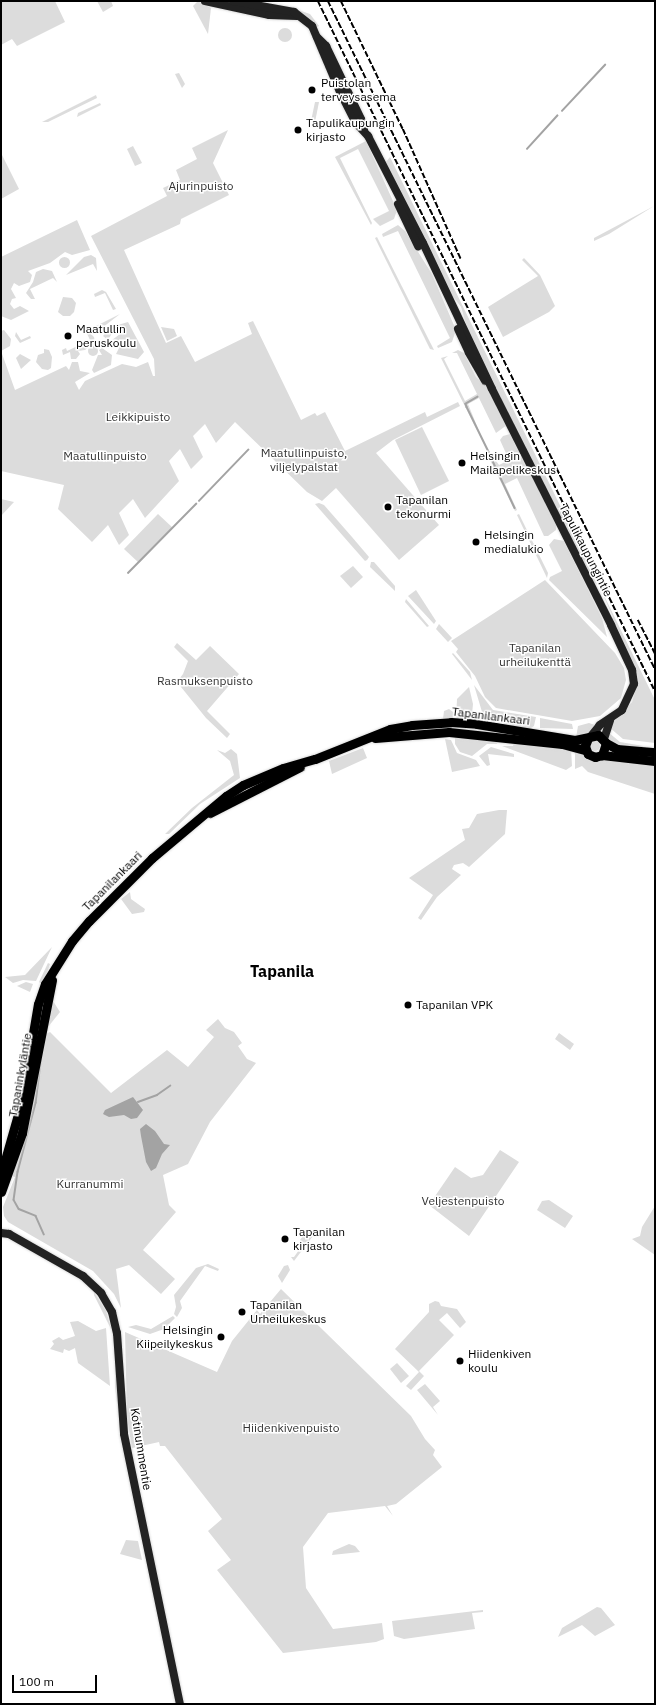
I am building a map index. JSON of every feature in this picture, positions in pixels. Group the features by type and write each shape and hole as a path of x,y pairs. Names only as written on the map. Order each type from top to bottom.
{"main road":[{"path":"205,1 269,15 300,16"},
{"name":"Tapulikaupungintie","path":"233,1 289,11 300,16 308,21 317,37 326,46 361,119 364,129 452,306 469,353 492,389 632,670 634,684 630,697 622,710 610,720 602,723 589,737"},
{"name":"Tapulikaupungintie","path":"605,741 610,720"},
{"name":"Tapanilankaari","path":"41,1006 52,974 72,941 89,920 152,858 202,816 315,759 370,738 454,727 575,740 589,737"},
{"name":"Tapanilankaari","path":"454,727 562,744 586,750"},
{"path":"655,752 617,749 598,735 589,737 586,750 592,756 602,755 655,761"},
{"path":"602,755 605,741"},
{"name":"Tapaninkyläntie","path":"1,1174 21,1104 41,1006"},
{"name":"Tapaninkyläntie","path":"1,1192 22,1133 41,1006"},
{"name":"Kotinummentie","path":"1,1226 5,1234 83,1276 101,1293 112,1312 117,1333 122,1422 180,1704"},
{"name":"Kotinummentie","path":"178,1693 186,1704"}],"green space":[{"path":"1,1 55,1 65,22 17,46 12,39 1,45"},
{"path":"97,1 111,1 113,6 103,12"},
{"path":"198,1 211,8 208,34 193,6"},
{"path":"295,9 310,14 319,26 317,27"},
{"path":"285,28 290,30 292,35 290,40 285,42 280,40 278,35 280,30"},
{"path":"179,73 185,84 182,88 175,74"},
{"path":"96,95 97,98 48,122 42,122"},
{"path":"315,102 319,102 315,122 311,121"},
{"path":"100,103 101,105 77,117 78,113"},
{"name":"Maatullinpuisto","path":"228,130 213,163 229,195 181,219 180,224 124,250 166,343 181,336 195,362 252,334 248,323 253,321 301,420 315,413 317,416 325,412 345,451 425,412 427,417 458,402 460,406 393,440 376,453 439,525 399,560 336,488 322,501 307,492 235,422 216,443 205,424 193,436 203,457 191,469 180,449 169,461 179,481 145,518 133,499 119,513 129,535 119,545 108,525 92,542 58,509 64,485 1,471 1,351 15,390 66,366 69,370 72,362 78,362 80,371 90,373 75,382 79,390 85,381 122,364 136,367 148,362 153,376 155,376 154,359 91,236 167,196 163,188 180,180 176,170 197,159 192,148"},
{"path":"366,141 397,210 394,219 380,226 373,219 389,211 358,149 340,158 372,223 371,225 335,157"},
{"path":"133,146 142,163 135,166 127,149"},
{"path":"1,153 19,189 1,199"},
{"path":"390,157 655,700 655,743 623,739 609,727 632,702 636,688 611,619 613,617 599,586 590,579 469,334 461,307 451,294 385,163"},
{"path":"654,206 609,234 594,241 594,238"},
{"path":"77,220 90,250 72,255 65,252 50,263 28,271 32,275 30,282 19,286 14,283 11,289 16,298 12,299 10,304 14,309 20,306 29,311 11,320 1,316 1,257"},
{"path":"398,225 405,231 432,274 456,330 452,342 438,348 437,346 450,338 398,231 383,237 382,234"},
{"path":"377,237 434,350 430,349 375,238"},
{"path":"91,255 96,258 97,271 93,264 66,275 84,257"},
{"path":"62,257 66,257 68,258 68,266 62,267 59,264 59,260"},
{"path":"524,258 540,275 555,306 549,312 503,337 488,307 538,276 522,260"},
{"path":"43,269 52,271 57,282 53,278 30,289 35,299 31,299 26,293 33,282 36,272"},
{"path":"102,290 106,292 116,309 113,310 105,293 95,297 94,294"},
{"path":"63,297 72,298 76,303 74,312 70,316 63,316 58,312"},
{"path":"120,314 98,331 92,328"},
{"path":"128,322 144,352 138,359 116,354 120,346 112,340 120,334 118,329 114,330 108,340 103,336 111,327"},
{"path":"84,327 94,337 95,342 85,350 78,351 80,354 76,359 71,359 70,352 63,355 62,350 66,348 67,351 90,340"},
{"path":"161,327 174,329 177,336 167,341"},
{"path":"4,330 11,339 10,346 1,351 1,331"},
{"path":"16,332 21,340 30,336 31,338 20,343 15,336"},
{"path":"91,346 95,346 97,347 97,355 91,356 88,353 88,349"},
{"path":"102,348 112,355 111,365 94,373 92,370 98,355 102,355 99,350"},
{"path":"44,349 49,350 52,357 51,368 48,370 42,369 36,362 38,355 44,353"},
{"path":"458,350 464,353 476,377 488,388 507,425 496,433 479,398 468,404 488,453 441,358 448,356 444,359 465,401 477,394 457,353 452,353"},
{"path":"20,354 31,360 21,369 16,358"},
{"path":"422,427 449,481 421,495 395,440"},
{"path":"510,434 556,524 556,530 548,536 544,536 517,478 505,484 517,510 515,511 490,460 494,458 499,465 509,460 500,440 503,436"},
{"path":"1,499 14,502 1,516"},
{"path":"319,503 324,505 369,557 367,560 365,561 315,504"},
{"path":"158,514 173,528 139,563 124,549"},
{"path":"519,514 548,573 547,578 517,515"},
{"path":"554,539 564,541 602,618 607,637 549,580 550,577 562,571 549,545"},
{"path":"371,562 374,562 395,586 395,591 370,567"},
{"path":"353,566 363,577 351,588 340,576"},
{"name":"Tapanilan urheilukenttä","path":"545,580 615,653 624,668 626,680 621,698 600,716 572,721 496,708 485,697 475,676 456,652 458,649 451,641"},
{"path":"416,590 436,621 434,624 408,596"},
{"path":"406,599 429,626 427,627 405,602"},
{"path":"439,624 452,638 448,642 436,629"},
{"name":"Rasmuksenpuisto","path":"177,643 196,660 210,646 239,674 207,711 230,734 227,738 206,718 177,682 183,674 188,661 174,647"},
{"path":"453,653 470,672 472,680 452,654"},
{"path":"474,685 493,710 536,717 534,726 529,729 485,722"},
{"path":"469,687 473,704 472,714 468,719 456,720 457,699"},
{"path":"449,709 453,712 453,720 443,719 444,711"},
{"path":"540,718 572,724 573,729 540,728"},
{"path":"589,723 595,725 590,733 576,738 578,726"},
{"path":"608,732 620,742 643,746 642,748 612,746 606,736"},
{"path":"455,735 498,741 497,744 487,744 472,756 460,752 455,744"},
{"path":"445,739 451,740 457,753 476,760 480,766 452,772"},
{"path":"593,741 597,741 599,742 599,750 593,751 590,748 590,744"},
{"path":"514,743 571,748 572,766 566,770 502,746 513,746"},
{"path":"491,747 514,754 514,757 488,754 490,765 487,766 479,756"},
{"path":"363,748 367,758 332,774 329,761"},
{"path":"231,749 237,754 240,778 200,804 169,834 165,834 192,808 234,775 230,761 217,750 225,753"},
{"path":"575,749 593,761 604,758 655,765 655,794 588,772 582,766 575,769"},
{"path":"507,810 505,834 469,867 463,863 454,865 452,869 461,875 437,897 421,920 418,918 433,895 409,878 465,840 462,829 469,828 477,814"},
{"path":"130,892 131,899 145,909 144,912 132,914 121,899"},
{"path":"52,947 36,981 23,980 13,983 5,977 25,975"},
{"path":"48,963 50,964 43,985 39,982"},
{"path":"26,982 33,984 30,992 17,986"},
{"path":"53,1001 60,1012 48,1027 47,1025"},
{"name":"Kurranummi","path":"218,1019 225,1028 234,1032 242,1043 238,1046 247,1059 256,1063 210,1122 188,1164 163,1175 169,1205 176,1212 143,1250 175,1279 161,1294 129,1265 116,1269 121,1308 114,1294 93,1271 8,1222 4,1216 3,1207 15,1177 12,1176 23,1139 41,1039 44,1045 46,1034 50,1032 111,1093 167,1050 188,1067 214,1037 206,1030"},
{"path":"559,1033 574,1044 570,1050 555,1039"},
{"name":"Veljestenpuisto","path":"500,1150 519,1162 469,1236 429,1205 455,1167 471,1178 483,1175"},
{"path":"549,1200 573,1216 565,1228 537,1210 542,1201"},
{"path":"655,1206 655,1255 632,1239 640,1236 642,1227"},
{"path":"307,1231 316,1232 294,1261 291,1257 294,1257 304,1243 300,1240"},
{"path":"208,1264 219,1269 218,1271 205,1266 180,1301 182,1308 177,1317 174,1314 176,1307 174,1295 196,1268"},
{"path":"288,1265 290,1270 282,1283 278,1276 284,1266"},
{"name":"Hiidenkivenpuisto","path":"281,1289 411,1416 425,1439 435,1450 433,1455 442,1467 396,1504 387,1506 393,1516 385,1506 328,1513 303,1547 306,1588 333,1629 382,1623 384,1639 376,1642 283,1653 217,1570 231,1560 208,1531 222,1519 165,1446 160,1446 159,1442 132,1448 127,1418 125,1332 217,1372 232,1341 257,1310 260,1314"},
{"path":"94,1292 106,1311 112,1331 94,1295"},
{"path":"435,1301 439,1302 441,1306 457,1309 466,1322 460,1328 447,1313 439,1320 454,1335 419,1371 424,1376 411,1390 406,1386 419,1372 395,1349 429,1312 429,1304"},
{"path":"173,1316 175,1318 164,1329 150,1334 128,1327 136,1325 151,1329"},
{"path":"78,1321 96,1331 106,1328 110,1386 78,1363 75,1348 69,1351 64,1349 63,1353 50,1349 54,1344 52,1341 59,1337 63,1340 75,1336 70,1322"},
{"path":"115,1358 119,1418 115,1387"},
{"path":"397,1363 409,1376 401,1383 390,1369"},
{"path":"425,1384 440,1401 433,1407 438,1415 417,1390"},
{"path":"126,1540 138,1541 142,1560 120,1554"},
{"path":"349,1544 355,1546 360,1552 332,1555 333,1551"},
{"path":"597,1607 601,1608 615,1625 595,1636 582,1625 558,1637 562,1628"},
{"path":"483,1610 483,1612 472,1613 475,1629 404,1639 394,1636 392,1621"}],"shaded area":[{"path":"133,1097 143,1110 137,1118 131,1119 124,1115 109,1117 103,1114 105,1110"},
{"path":"146,1124 155,1131 164,1144 170,1145 162,1154 156,1168 151,1171 146,1162 140,1129"}],"waterway":[{"path":"562,111 605,65"},
{"path":"527,149 557,116"},
{"path":"478,397 466,404 489,452"},
{"path":"199,501 248,450"},
{"path":"492,459 515,508"},
{"path":"128,573 196,504"},
{"path":"42,1055 36,1103 18,1172 14,1200 19,1209 36,1216 44,1234"},
{"path":"138,1102 157,1095 170,1086"}],"railway":[{"path":"318,1 655,691"},
{"path":"328,1 655,669"},
{"path":"341,1 403,129 461,259"},
{"path":"638,620 655,654"}],"place":[{"name":"Puistolan terveysasema","path":"312,90"},
{"name":"Tapulikaupungin kirjasto","path":"298,130"},
{"name":"Maatullin peruskoulu","path":"68,336"},
{"name":"Helsingin Mailapelikeskus","path":"462,463"},
{"name":"Tapanilan tekonurmi","path":"388,507"},
{"name":"Helsingin medialukio","path":"476,542"},
{"name":"Tapanilan VPK","path":"408,1005"},
{"name":"Tapanilan kirjasto","path":"285,1239"},
{"name":"Tapanilan Urheilukeskus","path":"242,1312"},
{"name":"Helsingin Kiipeilykeskus","path":"221,1337"},
{"name":"Hiidenkiven koulu","path":"460,1361"}],"district":[{"name":"Tapanila","path":"282,971"}],"park label":[{"name":"Ajurinpuisto","path":"201,186"},
{"name":"Leikkipuisto","path":"138,417"},
{"name":"Maatullinpuisto, viljelypalstat","path":"304,460"}]}
